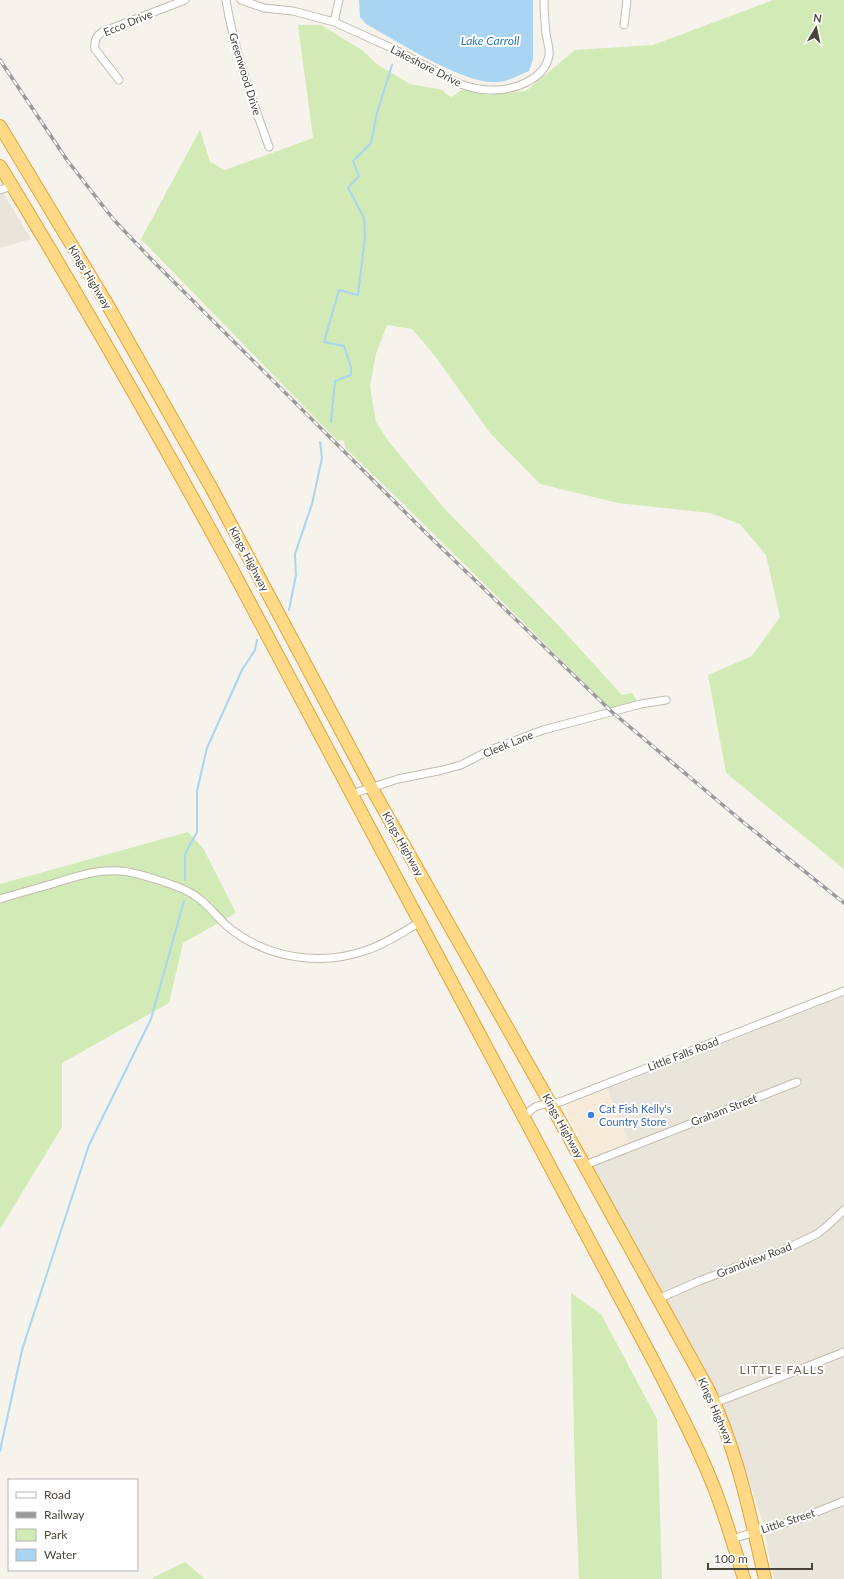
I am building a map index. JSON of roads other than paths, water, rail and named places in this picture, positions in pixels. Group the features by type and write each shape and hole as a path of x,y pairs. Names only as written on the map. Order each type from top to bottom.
{"highway":[{"name":"Kings Highway","path":"0,126 151,381 212,489 371,787 585,1165 715,1403 731,1445 765,1579"},
{"name":"Kings Highway","path":"0,166 133,390 227,560 687,1426 715,1490 744,1579"},
{"path":"133,390 151,381"}],"street":[{"name":"Ecco Drive","path":"119,80 95,49 98,35 102,32 186,0"},
{"name":"Greenwood Drive","path":"226,0 229,22 246,80 269,147"},
{"name":"Lakeshore Drive","path":"241,0 263,8 293,11 334,22 394,49 458,83 479,90 501,90 512,88 534,78 540,73 547,61 549,48 544,14 544,0"},
{"path":"334,22 339,0"},
{"path":"624,24 627,0"},
{"path":"0,190 12,186"},
{"name":"Cleek Lane","path":"352,794 398,778 443,770 461,765 510,742 543,730 641,704 666,700"},
{"path":"0,899 89,873 111,870 133,872 185,890 194,895 227,925 250,941 281,954 312,959 342,957 362,952 382,944 420,922"},
{"name":"Little Falls Road","path":"524,1118 533,1108 545,1103 560,1102 844,991"},
{"name":"Graham Street","path":"585,1165 797,1082"},
{"name":"Grandview Road","path":"658,1299 790,1247 817,1234 844,1210"},
{"path":"715,1403 844,1352"},
{"name":"Little Street","path":"732,1539 802,1518 844,1501"}],"water":[{"name":"Lake Carroll","path":"359,0 533,0 533,59 529,71 501,82 483,81 467,77 412,51 366,24 360,17"}],"waterway":[{"path":"331,422 335,381 351,375 351,367 344,346 324,342 339,290 358,295 365,236 364,218 348,188 359,176 353,161 371,143 377,113 392,65"},
{"path":"289,610 296,575 295,554 312,504 322,458 320,442"},
{"path":"185,880 185,854 197,832 197,791 207,748 242,670 255,650 257,640"},
{"path":"0,1451 22,1350 89,1145 151,1019 184,901"}],"railway":[{"path":"0,60 67,160 114,220 152,260 427,534 612,712 743,822 844,903"}],"place":[{"name":"Cat Fish Kelly's Country Store","path":"591,1115"}],"district":[{"name":"LITTLE FALLS","path":"782,1370"}]}
